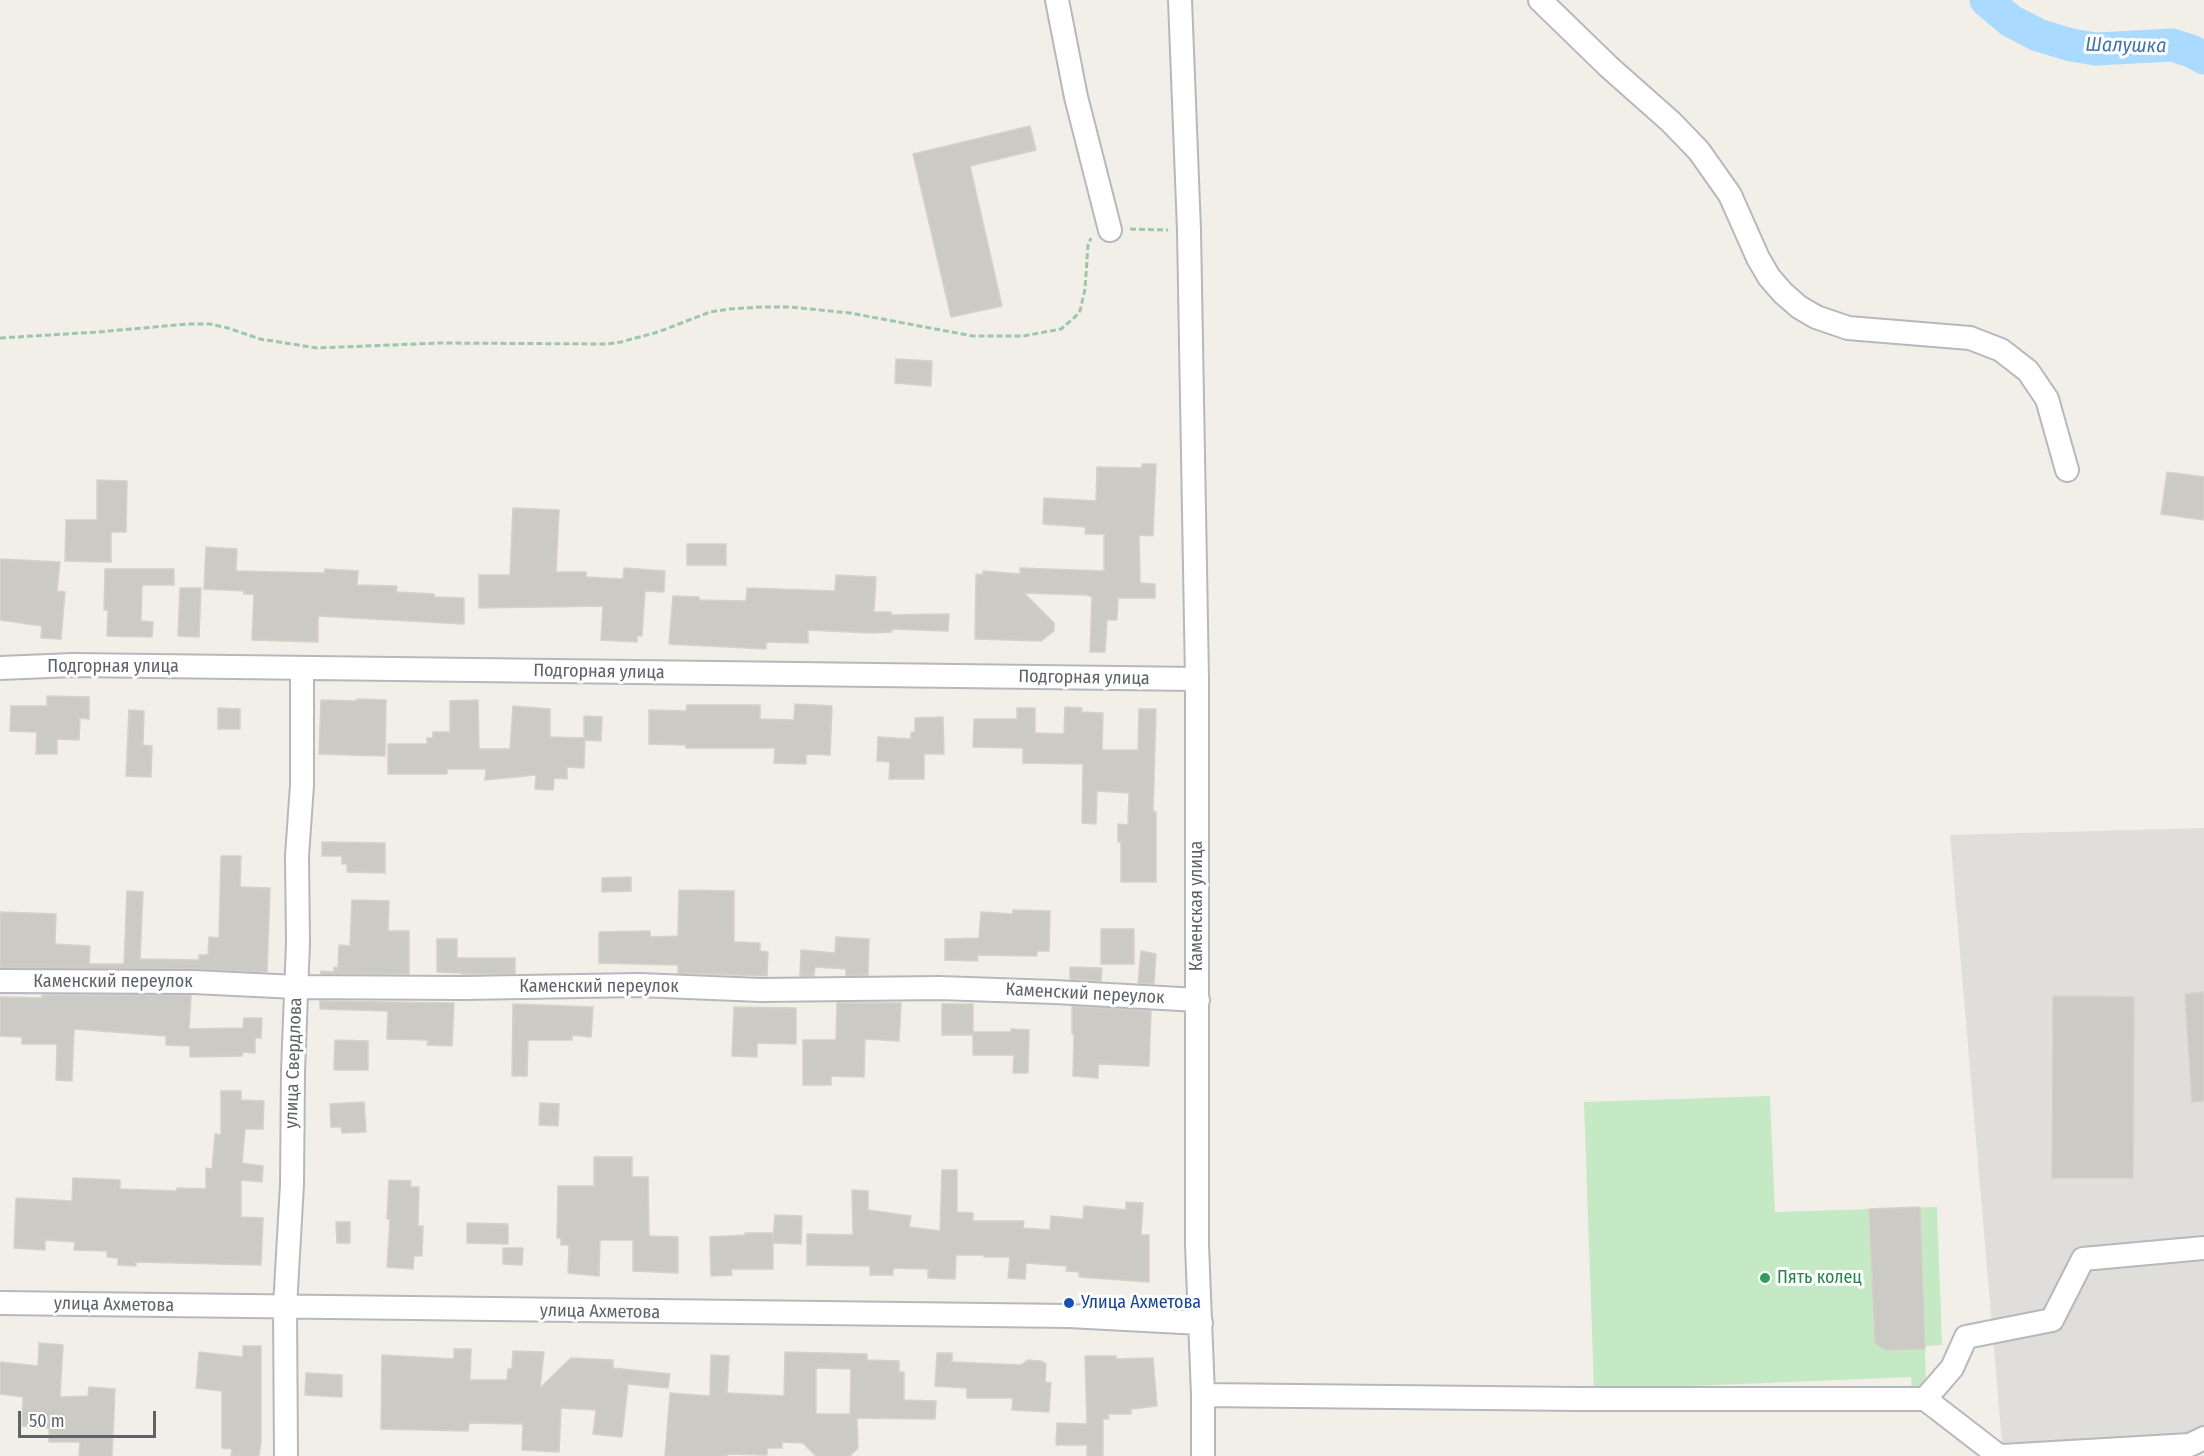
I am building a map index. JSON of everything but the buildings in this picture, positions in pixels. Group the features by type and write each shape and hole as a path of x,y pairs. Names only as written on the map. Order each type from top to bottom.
{"street":[{"path":"1056,0 1076,97 1110,230"},
{"name":"Каменская улица","path":"1180,0 1189,230 1197,679 1197,1245 1203,1456"},
{"path":"1540,0 1609,67 1671,122 1699,152 1730,195 1758,258 1769,277 1783,293 1799,307 1816,317 1848,328 1970,338 2001,350 2028,371 2048,399 2067,470"},
{"name":"Подгорная улица","path":"0,668 73,665 1197,679"},
{"name":"улица Свердлова","path":"286,1456 285,1307 292,1184 298,942 297,855 302,785 302,669"},
{"name":"Каменский переулок","path":"0,981 194,982 296,987 464,988 639,984 761,990 939,988 1198,1000"},
{"path":"1925,1399 1952,1368 1966,1337 2052,1320 2083,1259 2204,1248"},
{"name":"улица Ахметова","path":"0,1303 1069,1317 1201,1323"},
{"path":"1203,1395 1579,1399 1925,1399 2001,1456 2190,1445 2204,1438"}],"path":[{"path":"0,338 188,324 219,326 260,339 317,348 439,343 606,344 658,332 710,312 761,307 850,313 974,336 1023,336 1061,329 1080,311 1085,290 1090,238 1095,231 1189,230"}],"shaded area":[{"path":"2204,828 2204,1432 2200,1435 2002,1443 1950,835"}],"green space":[{"name":"Пять колец","path":"1770,1096 1775,1212 1937,1207 1942,1345 1925,1346 1926,1390 1912,1390 1911,1377 1594,1390 1584,1102"}],"waterway":[{"name":"Шалушка","path":"1986,0 2011,21 2038,35 2071,45 2096,49 2172,45 2204,58"}],"place":[{"name":"Пять колец","path":"1765,1278"},
{"name":"Улица Ахметова","path":"1069,1303"}]}
